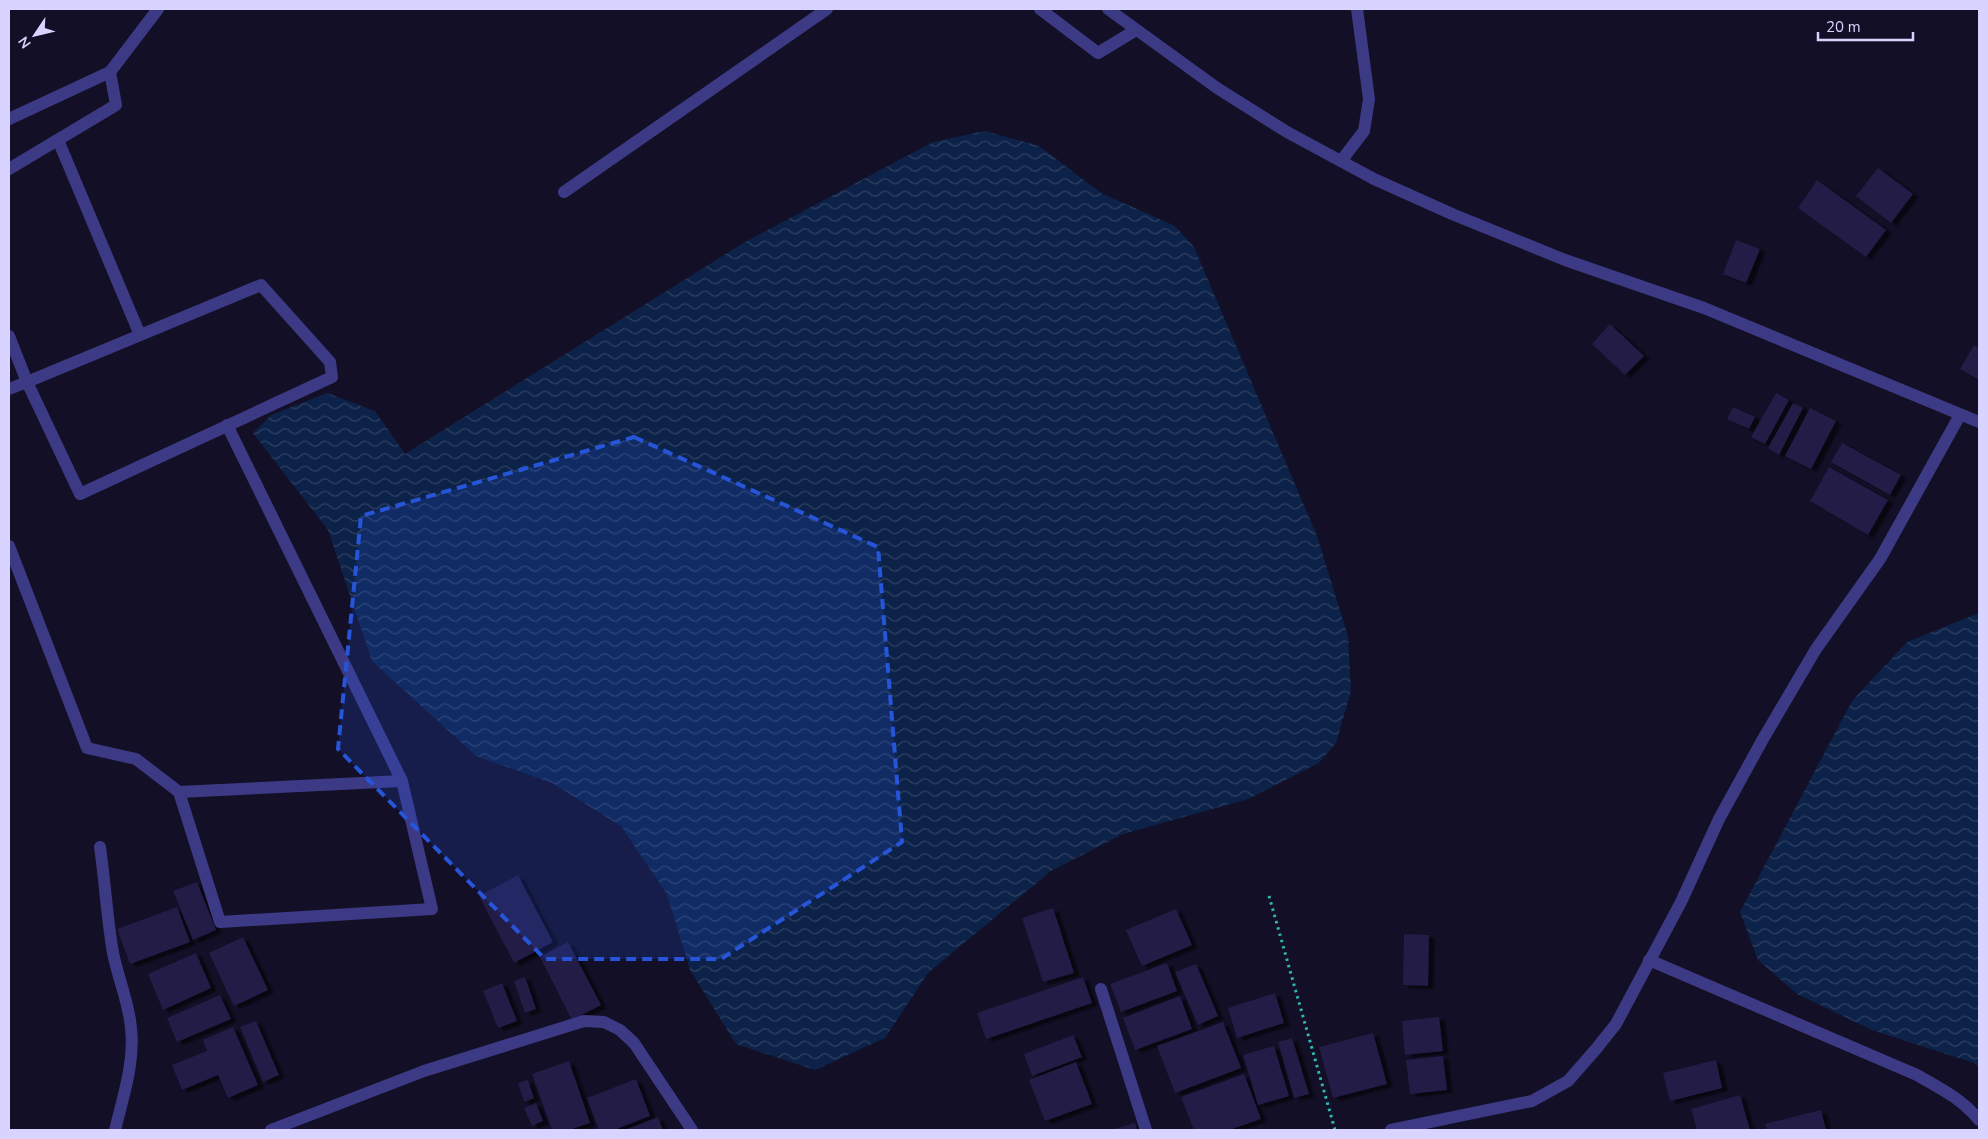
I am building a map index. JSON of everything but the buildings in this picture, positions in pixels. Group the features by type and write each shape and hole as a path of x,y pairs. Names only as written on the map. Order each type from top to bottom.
{"street":[{"path":"9,119 110,72 158,9"},
{"path":"564,192 827,9"},
{"path":"1040,9 1098,53 1136,30"},
{"path":"1108,9 1216,88 1287,132 1374,179 1461,218 1565,260 1704,308 1979,422"},
{"path":"1341,161 1364,131 1369,99 1357,9"},
{"path":"9,169 116,105 110,72"},
{"path":"58,140 140,335"},
{"path":"9,336 27,382 80,494 332,377 330,362 261,285 27,382 9,390"},
{"path":"1391,1130 1532,1101 1568,1081 1616,1024 1680,902 1719,819 1763,739 1816,649 1880,558 1960,415"},
{"path":"9,546 88,748 136,759 179,792 220,922 432,909 402,781 227,425"},
{"path":"179,792 402,781"},
{"path":"100,846 111,938 131,1028 129,1070 115,1130"},
{"path":"1650,960 1917,1075 1949,1092 1970,1109 1979,1120"},
{"path":"1101,989 1146,1130"},
{"path":"271,1130 424,1071 584,1021 604,1022 620,1030 634,1043 692,1130"}],"path":[{"path":"1269,896 1336,1130"}],"highlighted area":[{"path":"634,437 878,547 902,842 721,959 545,959 338,749 361,516"}],"water":[{"path":"985,131 1039,146 1101,193 1175,226 1194,247 1317,536 1348,636 1351,691 1336,743 1319,763 1248,799 1123,834 1051,871 928,973 885,1038 815,1070 736,1044 690,970 667,894 621,826 552,783 476,756 372,661 328,530 253,433 271,415 327,393 375,411 405,454 745,242 933,142"},
{"path":"1979,613 1979,1068 1974,1063 1872,1030 1797,994 1758,960 1740,912 1852,701 1907,642"}]}
